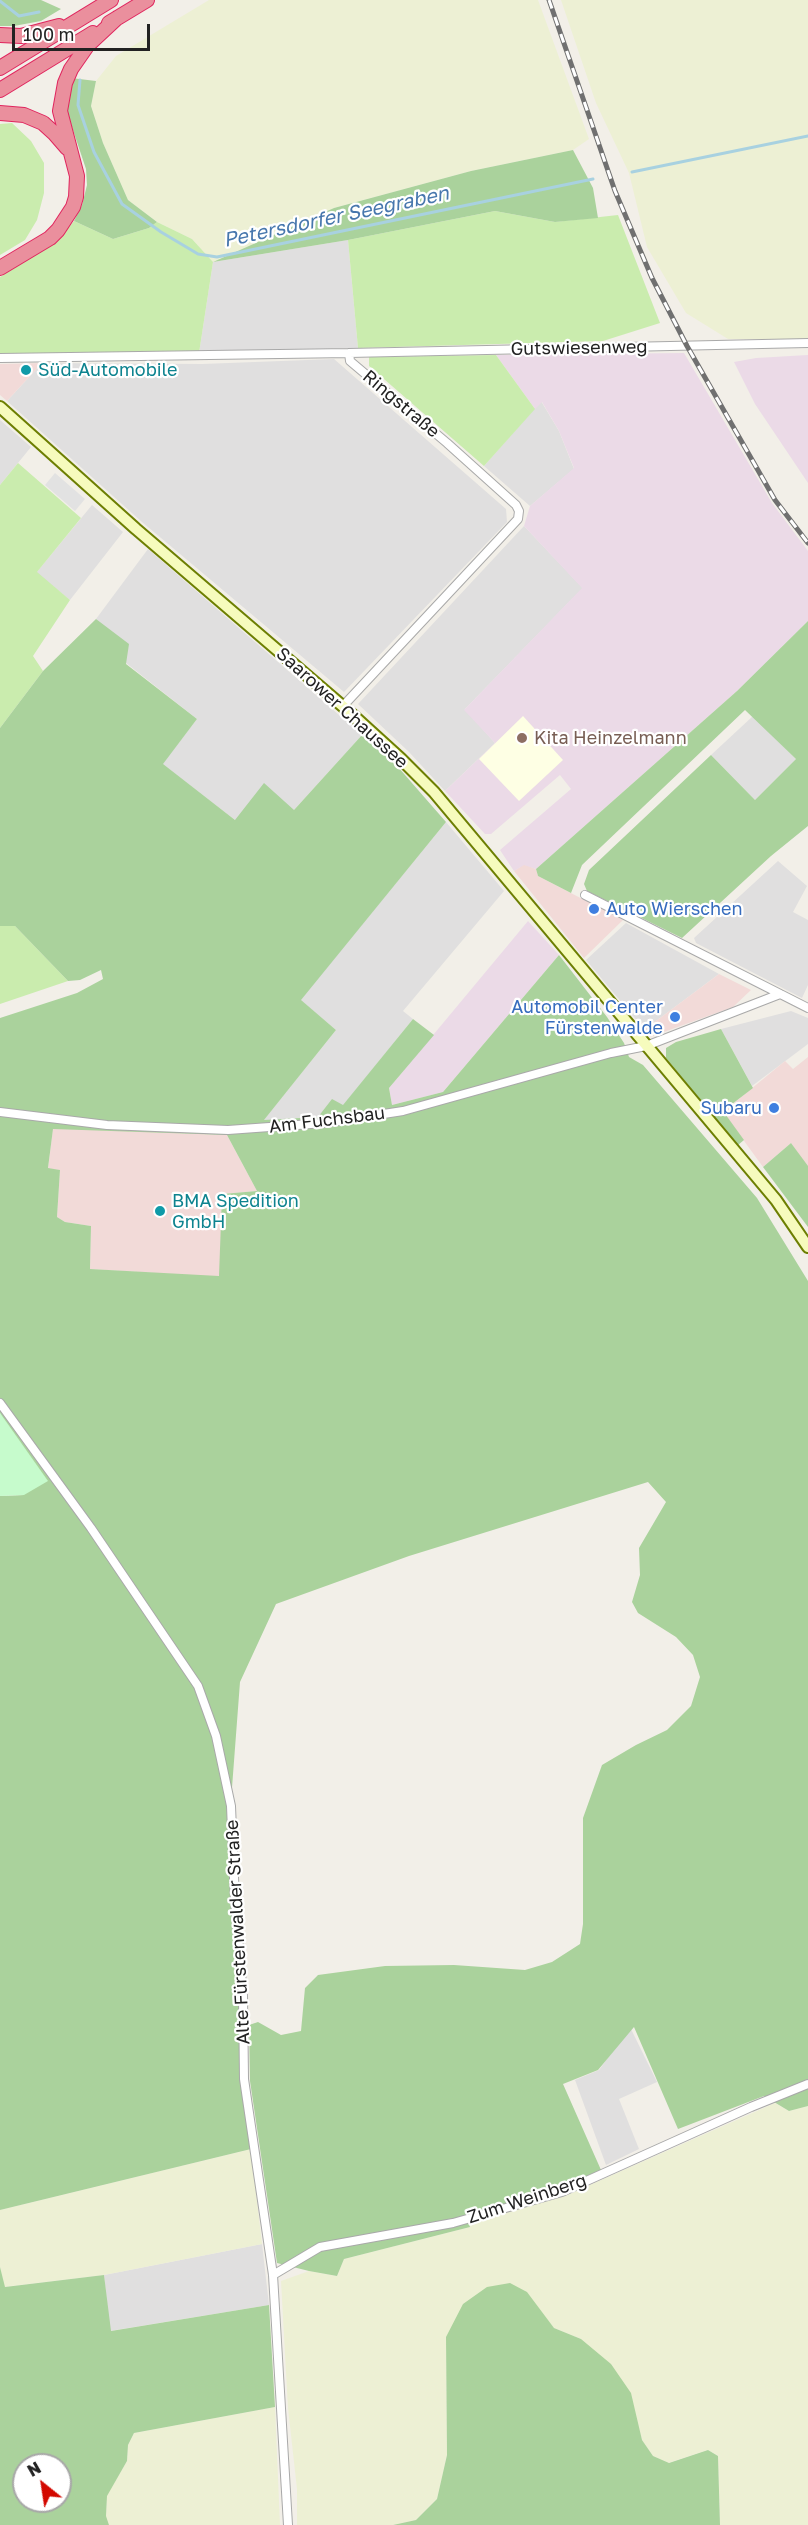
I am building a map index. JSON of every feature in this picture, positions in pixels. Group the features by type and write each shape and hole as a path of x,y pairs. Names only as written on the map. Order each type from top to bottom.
{"highway":[{"path":"0,68 111,0"},
{"path":"0,90 147,0"},
{"path":"0,268 50,238 69,215 77,187 75,163 69,150 60,111 65,82 87,46 117,18"},
{"path":"0,35 21,36 73,23"},
{"path":"0,113 24,115 43,123 69,150"}],"main road":[{"name":"Saarower Chaussee","path":"0,407 136,529 343,706 434,792 776,1200 808,1247"}],"street":[{"name":"Gutswiesenweg","path":"349,353 808,343"},
{"name":"Ringstraße","path":"0,358 349,353 350,361 516,505 519,511 518,519 343,706"},
{"path":"585,895 808,1008"},
{"name":"Am Fuchsbau","path":"0,1112 107,1125 228,1130 325,1123 403,1111 611,1053 646,1046 780,994"},
{"name":"Alte Fürstenwalder Straße","path":"0,1403 91,1528 198,1686 216,1736 231,1806 235,1901 243,1995 244,2079 273,2275 288,2525"},
{"name":"Zum Weinberg","path":"273,2275 320,2247 453,2223 562,2192 751,2107 808,2084"}],"shaded area":[{"path":"209,0 538,0 589,139 573,150 471,171 334,208 213,262 192,239 157,222 128,200 103,143 91,106 96,81 116,56"},
{"path":"561,0 808,0 808,339 728,339 686,313 647,247 629,173 596,103"},
{"path":"348,240 358,348 199,353 213,262"},
{"path":"684,353 772,503 808,551 808,621 737,691 536,869 524,865 514,871 500,850 571,789 560,775 491,834 485,834 445,791 495,743 464,710 582,588 524,526 530,506 574,468 559,431 542,402 535,409 496,355"},
{"path":"808,355 808,483 755,404 734,362 756,358"},
{"path":"334,359 506,509 507,522 344,692 142,522 7,401 42,363 202,364"},
{"path":"42,363 7,401 0,395 0,364"},
{"path":"541,401 559,431 574,469 530,506 484,466"},
{"path":"0,420 31,447 0,485"},
{"path":"55,473 85,499 75,511 45,485"},
{"path":"92,505 123,532 70,600 36,573"},
{"path":"524,526 583,588 465,709 495,743 445,791 409,752 358,704"},
{"path":"148,549 362,735 294,810 235,820 162,764 197,719 126,663 96,619"},
{"name":"Kita Heinzelmann","path":"523,716 563,760 519,801 479,759"},
{"path":"753,716 796,759 755,800 711,755"},
{"path":"446,822 504,891 403,1011 413,1019 343,1106 319,1117 263,1121 336,1030 300,1000"},
{"path":"778,861 807,886 793,912 808,920 808,985 802,998 696,943 694,938"},
{"path":"524,864 536,869 538,876 623,920 584,958 514,871"},
{"path":"528,921 559,955 443,1092 392,1105 389,1088"},
{"path":"626,923 719,974 652,1024 638,1022 586,960"},
{"name":"Automobil Center Fürstenwalde","path":"719,974 751,990 733,1007 650,1037 638,1022 652,1024"},
{"path":"791,1011 808,1018 808,1044 752,1086 721,1029"},
{"path":"808,1057 808,1168 791,1143 763,1167 723,1112 785,1061 793,1069"},
{"path":"53,1128 227,1135 257,1191 222,1194 220,1277 90,1269 91,1226 65,1222 57,1217 60,1170 48,1169"},
{"path":"630,2027 657,2082 619,2099 639,2149 606,2165 575,2080 599,2070"},
{"path":"775,2103 789,2111 808,2106 808,2525 720,2525 718,2456 708,2450 668,2463 653,2456 642,2440 636,2419 581,2339 554,2328 543,2315 446,2337 447,2455 437,2499 416,2520 393,2525 297,2525 297,2489 288,2408 281,2281 309,2271 337,2276 344,2259 470,2227 469,2223 565,2196"},
{"path":"251,2149 262,2244 104,2275 4,2287 0,2267 0,2210"},
{"path":"262,2244 269,2305 110,2331 104,2275"},
{"path":"275,2407 280,2525 109,2525 106,2516 107,2495 127,2461 128,2445 134,2433"}],"green space":[{"path":"0,0 41,0 61,9 41,21 0,26"},
{"path":"71,78 96,81 91,106 103,143 128,200 157,222 149,228 113,239 74,221 82,205 87,185 86,169 65,106"},
{"path":"12,123 31,141 44,163 44,193 37,220 25,240 0,255 0,124"},
{"path":"573,150 593,188 598,218 555,222 495,211 348,240 213,262 334,208 471,171"},
{"path":"495,211 555,222 618,215 660,323 603,341 358,348 348,240"},
{"path":"74,221 113,239 149,228 157,222 192,239 213,262 199,353 0,353 0,277 56,242"},
{"path":"496,355 535,409 484,466 369,366 369,357"},
{"path":"18,463 81,518 37,572 70,600 33,656 43,671 0,728 0,485"},
{"path":"96,619 129,644 126,664 197,719 163,764 235,820 264,783 294,810 362,735 398,767 446,822 301,1000 336,1030 264,1120 318,1117 332,1099 343,1105 413,1019 434,1035 389,1088 392,1105 443,1092 559,955 607,1017 624,1043 629,1057 643,1065 757,1198 808,1281 808,2106 789,2111 764,2096 678,2129 634,2027 598,2070 563,2084 601,2170 546,2193 467,2216 470,2227 344,2259 337,2276 277,2263 250,2081 249,2025 258,2022 281,2035 301,2031 305,1988 318,1975 385,1966 454,1965 525,1970 552,1962 580,1944 583,1924 583,1818 602,1765 667,1730 691,1706 700,1677 693,1655 676,1637 638,1613 632,1602 640,1575 639,1548 666,1502 648,1482 409,1556 276,1604 240,1682 230,1814 251,2149 0,2210 0,1496 24,1495 0,1413 0,1018 77,993 103,979 101,970 80,980 68,981 15,926 0,926 0,728 43,671","holes":["53,1129 227,1135 257,1191 222,1194 219,1276 90,1269 91,1226 65,1222 57,1217 60,1170 48,1168"]},
{"path":"808,621 808,826 771,856 682,938 587,891 584,884 589,870 711,755 755,800 796,759 745,710 582,865 571,893 538,876 536,869 737,691"},
{"path":"0,926 15,926 68,981 0,1004"},
{"path":"721,1029 753,1088 723,1111 744,1140 738,1145 666,1058 666,1048 676,1042"},
{"path":"791,1143 808,1166 808,1227 763,1167"},
{"path":"0,1413 48,1481 24,1495 0,1496"},
{"path":"0,2267 5,2287 104,2275 111,2331 269,2305 275,2407 134,2433 128,2445 127,2461 107,2496 106,2516 109,2525 0,2525"},
{"path":"510,2283 527,2292 554,2328 581,2339 611,2364 631,2393 642,2440 653,2456 669,2463 708,2450 718,2456 720,2525 393,2525 416,2520 437,2499 447,2455 446,2337 463,2304 487,2287"}],"waterway":[{"name":"Petersdorfer Seegraben","path":"0,1 19,16 39,12"},
{"name":"Petersdorfer Seegraben","path":"80,80 78,105 94,152 122,204 161,232 198,254 217,257 593,179"},
{"name":"Petersdorfer Seegraben","path":"632,172 808,136"}],"railway":[{"path":"549,0 615,191 652,278 687,346 775,500 808,543"}],"place":[{"name":"Süd-Automobile","path":"26,370"},
{"name":"Kita Heinzelmann","path":"522,738"},
{"name":"Auto Wierschen","path":"594,909"},
{"name":"Automobil Center Fürstenwalde","path":"675,1017"},
{"name":"Subaru","path":"774,1108"},
{"name":"BMA Spedition GmbH","path":"160,1211"}]}
